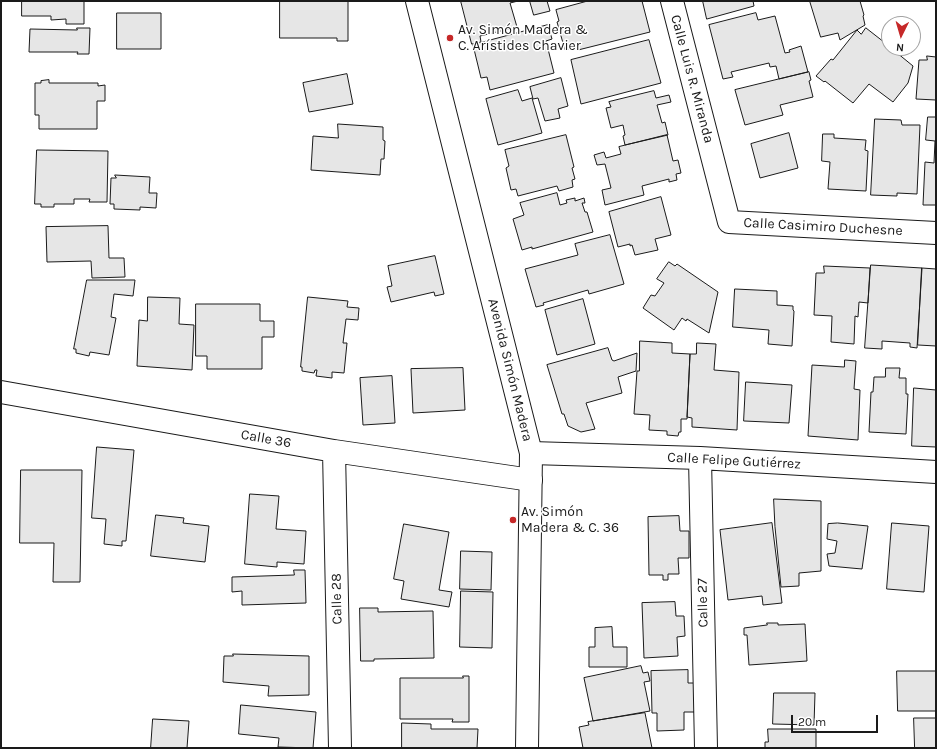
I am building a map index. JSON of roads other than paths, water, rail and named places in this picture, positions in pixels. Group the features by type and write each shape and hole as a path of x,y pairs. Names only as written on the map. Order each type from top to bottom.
{"street":[{"name":"Avenida Simón Madera","path":"416,1 531,453 527,748"},
{"name":"Calle Luis R. Miranda","path":"672,1 712,156"},
{"name":"Calle Casimiro Duchesne","path":"712,156 729,222 936,233"},
{"name":"Calle 36","path":"1,392 334,451 531,480"},
{"name":"Calle 28","path":"334,451 340,748"},
{"name":"Calle Felipe Gutiérrez","path":"531,453 700,458 936,472"},
{"name":"Calle 27","path":"700,458 706,748"}],"place":[{"name":"Av. Simón Madera & C. Arístides Chavier","path":"450,38"},
{"name":"Av. Simón Madera & C. 36","path":"513,520"}]}
